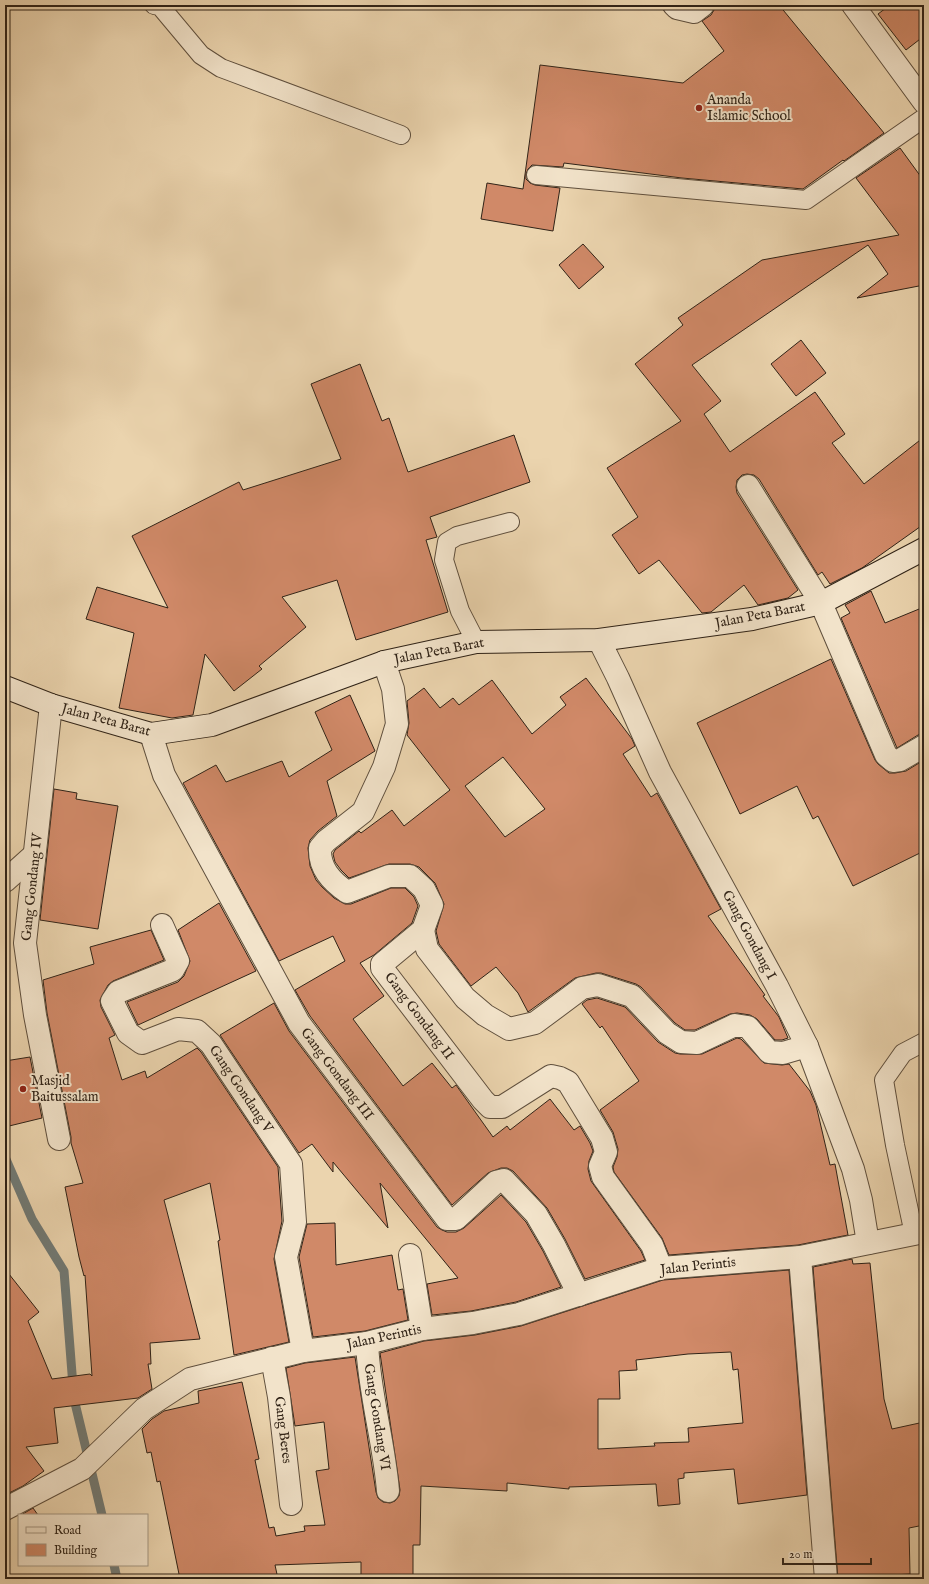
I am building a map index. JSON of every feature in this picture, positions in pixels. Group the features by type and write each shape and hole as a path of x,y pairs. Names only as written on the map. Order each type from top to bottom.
{"street":[{"path":"674,5 677,8 694,12 703,5"},
{"path":"853,5 924,102"},
{"path":"748,486 821,603 886,755 893,761 900,760 924,746"},
{"name":"Jalan Peta Barat","path":"5,687 51,705 151,734 212,724 384,662 476,642 599,640 752,619 821,603 924,549"},
{"name":"Gang Gondang I","path":"599,640 618,678 660,772 777,986 808,1046 853,1169 861,1200 868,1243"},
{"path":"384,662 393,689 397,724 384,767 363,812 320,848 320,860 333,882 347,892 389,876 410,876 424,890 432,905 423,930 427,948 465,998 485,1015 509,1029 535,1023 582,988 598,985 632,996 667,1033 680,1042 697,1043 735,1025 748,1027 769,1052 783,1053 808,1046"},
{"name":"Gang Gondang IV","path":"51,705 25,943 35,1016 59,1139"},
{"name":"Gang Gondang III","path":"151,734 164,775 298,1023 447,1219 456,1219 496,1182 504,1180 536,1214 554,1245 579,1295"},
{"path":"5,882 34,855"},
{"name":"Gang Gondang V","path":"162,925 178,961 173,970 118,992 112,1001 128,1033 142,1042 178,1029 197,1031 211,1044 291,1164 296,1222 286,1257 303,1351"},
{"name":"Gang Gondang II","path":"423,930 382,964 382,968 483,1100 490,1106 502,1107 551,1076 568,1082 602,1138 606,1152 600,1166 602,1177 652,1244 661,1268"},
{"name":"Jalan Perintis","path":"5,1509 82,1469 144,1409 190,1379 303,1351 366,1343 422,1329 473,1323 519,1314 661,1268 800,1257 919,1233"},
{"path":"410,1255 422,1329"},
{"path":"800,1257 826,1579"},
{"name":"Gang Gondang VI","path":"366,1343 368,1368 386,1463 388,1491"},
{"name":"Gang Beres","path":"272,1358 279,1397 291,1504"}],"lane":[{"path":"158,5 201,56 221,68 401,135"},
{"path":"536,175 806,200 924,118"},
{"path":"476,642 460,612 444,560 447,542 457,536 510,522"},
{"path":"919,1233 895,1145 884,1080 903,1053 924,1042"}],"building":[{"name":"Ananda Islamic School","path":"715,5 779,5 884,133 803,189 682,178 564,163 563,167 532,165 526,174 526,179 530,183 560,188 553,231 481,219 487,183 523,189 540,65 683,83 724,51 702,21 711,15"},
{"path":"890,5 924,5 924,36 906,50 878,14"},
{"path":"900,148 924,181 924,285 857,298 888,274 868,245 692,365 721,401 704,414 730,452 815,392 845,434 832,443 864,484 924,437 924,524 862,568 830,584 822,572 818,575 759,479 754,475 742,475 737,480 737,493 798,590 788,598 758,605 744,585 711,612 702,613 659,560 639,574 612,535 638,517 607,468 681,421 635,364 683,325 678,318 762,260 899,235 856,178"},
{"path":"583,244 604,267 579,289 559,265"},
{"path":"801,340 826,373 796,396 771,364"},
{"path":"360,364 382,421 389,418 408,472 514,435 530,482 430,517 437,537 426,540 448,612 356,640 337,580 282,597 306,627 259,666 262,669 234,691 205,654 193,715 172,718 119,708 134,633 86,619 97,587 168,608 132,536 239,482 243,490 341,459 311,384"},
{"path":"871,591 885,623 924,607 924,734 918,735 897,748 841,618 850,613 845,605"},
{"path":"831,659 878,764 889,773 895,773 906,771 924,760 924,851 853,886 818,816 813,819 797,786 740,814 697,723"},
{"path":"586,678 632,739 635,746 623,754 651,797 657,793 721,909 708,916 765,995 763,996 779,1017 788,1038 775,1040 757,1019 750,1015 737,1013 730,1014 695,1030 685,1030 675,1023 641,987 601,973 575,978 528,1012 518,993 496,967 471,986 439,944 436,931 444,904 435,883 419,867 410,864 389,864 349,878 335,862 333,854 335,850 359,831 361,833 392,810 404,826 450,790 407,735 409,723 407,701 424,688 440,708 453,698 459,705 492,680 532,734 566,705 560,697","holes":["503,757 545,809 505,837 465,786"]},
{"path":"350,695 375,751 327,781 337,816 318,831 310,840 308,848 310,866 316,880 322,887 334,898 345,904 351,904 391,888 405,888 414,897 418,906 412,923 374,955 360,963 384,996 353,1019 403,1086 432,1063 452,1088 456,1085 493,1137 507,1126 510,1130 550,1099 574,1130 580,1126 593,1151 588,1169 591,1181 641,1251 645,1260 585,1279 565,1239 547,1208 513,1171 507,1168 501,1168 488,1173 452,1205 310,1016 295,990 345,961 333,936 279,961 183,783 216,765 226,782 282,761 289,777 332,750 315,712"},
{"path":"54,789 77,793 76,799 118,806 98,929 40,920"},
{"path":"219,903 256,971 138,1025 127,1002 178,982 184,976 190,961 178,930"},
{"path":"151,930 164,960 113,981 108,985 100,1000 101,1007 115,1035 109,1038 122,1080 145,1071 147,1078 197,1048 278,1167 282,1221 274,1259 289,1342 234,1355 218,1241 220,1240 210,1183 164,1200 200,1339 150,1343 151,1364 148,1364 152,1389 138,1398 54,1408 58,1443 26,1447 44,1471 23,1486 5,1495 5,1269 39,1312 28,1321 52,1379 90,1374 92,1376 85,1275 84,1276 79,1257 65,1187 83,1183 71,1143 47,1013 43,980 94,964 90,947"},
{"path":"597,998 625,1007 658,1042 675,1053 702,1054 737,1038 741,1039 764,1063 782,1065 789,1064 810,1091 816,1105 830,1165 835,1164 848,1235 798,1245 669,1255 662,1238 614,1172 613,1167 618,1149 613,1132 600,1110 639,1081 602,1026 600,1028 582,1004 587,1000"},
{"path":"274,1003 289,1031 437,1227 447,1232 456,1232 464,1228 501,1195 526,1222 543,1251 561,1287 516,1302 471,1311 432,1315 427,1284 458,1278 380,1183 388,1228 333,1162 333,1172 312,1144 299,1153 220,1035"},
{"name":"Masjid Baitussalam","path":"30,1057 42,1118 5,1127 5,1061"},
{"path":"335,1223 336,1265 392,1255 398,1290 403,1289 408,1320 365,1331 313,1337 299,1257 307,1224"},
{"path":"852,1259 853,1264 870,1263 884,1399 892,1429 924,1422 924,1525 909,1528 910,1574 860,1577 860,1579 838,1579 813,1267"},
{"path":"789,1270 807,1495 738,1504 734,1469 684,1473 684,1478 678,1479 680,1504 658,1506 656,1484 569,1487 569,1489 507,1483 507,1491 421,1486 420,1545 413,1545 413,1579 361,1579 361,1562 275,1565 278,1579 180,1579 160,1481 157,1482 151,1452 147,1453 142,1429 152,1419 164,1411 199,1403 198,1391 242,1382 259,1459 255,1460 269,1528 274,1527 276,1536 305,1531 304,1526 325,1525 316,1471 329,1469 324,1422 295,1426 286,1368 305,1363 355,1357 376,1492 378,1498 383,1502 390,1503 395,1501 399,1496 400,1490 380,1353 424,1341 475,1335 521,1326 663,1280","holes":["731,1352 733,1370 738,1369 743,1423 688,1428 689,1442 654,1443 655,1446 598,1449 598,1399 620,1399 619,1371 637,1370 636,1360 688,1354"]},
{"path":"33,1508 37,1514 23,1514"}],"waterway":[{"path":"5,1157 32,1219 64,1271 74,1399 102,1514"},
{"path":"114,1566 117,1579"}],"place":[{"name":"Ananda Islamic School","path":"699,108"},
{"name":"Masjid Baitussalam","path":"23,1089"}]}
